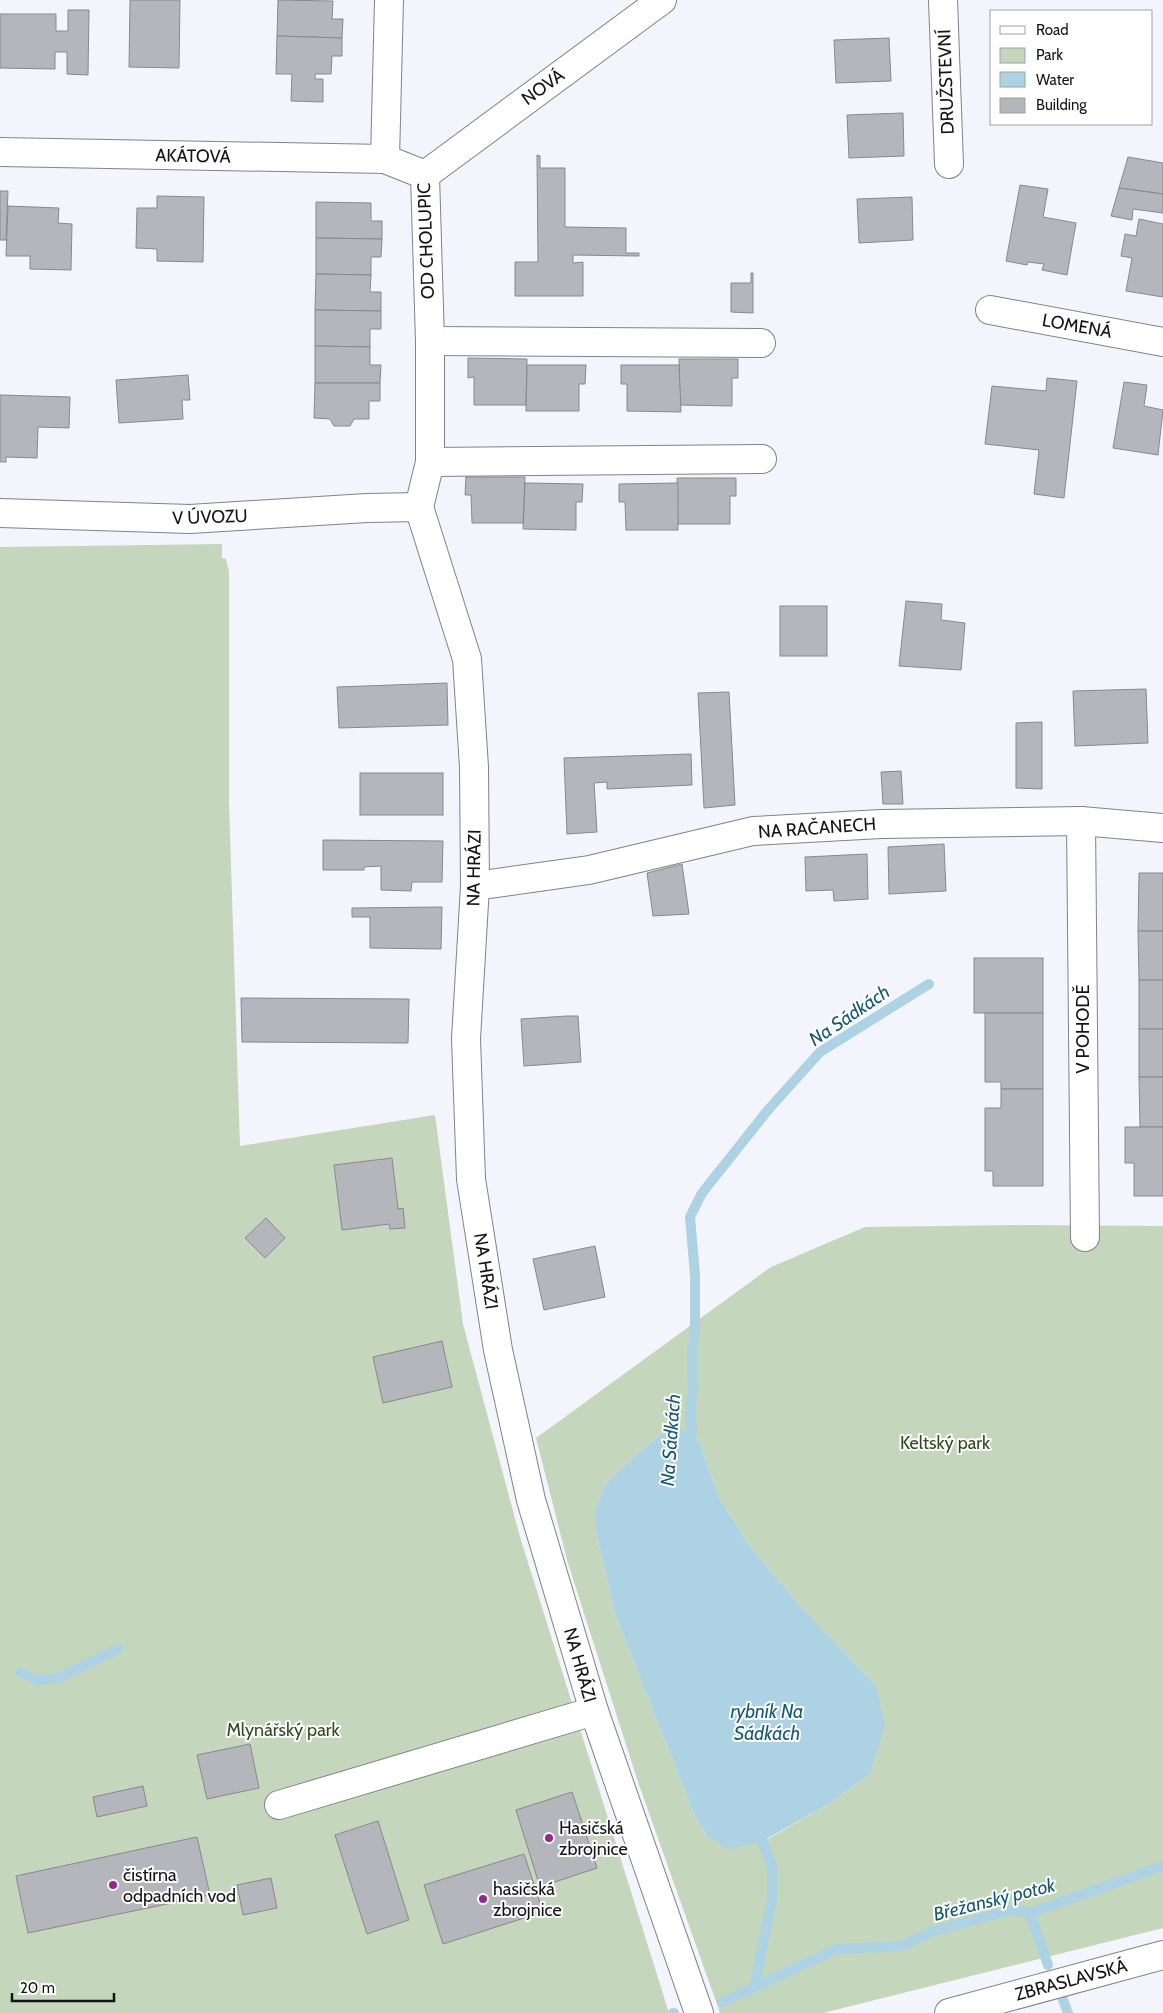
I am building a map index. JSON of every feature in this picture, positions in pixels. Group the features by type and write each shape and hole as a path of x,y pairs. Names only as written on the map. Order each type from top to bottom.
{"street":[{"path":"385,160 389,0"},
{"name":"NOVÁ","path":"425,175 662,0"},
{"name":"DRUŽSTEVNÍ","path":"943,0 949,164"},
{"name":"AKÁTOVÁ","path":"0,152 385,160"},
{"name":"OD CHOLUPIC","path":"385,160 425,175 430,341 430,462 419,507"},
{"name":"LOMENÁ","path":"990,310 1163,342"},
{"path":"430,341 760,343"},
{"path":"430,462 762,459"},
{"name":"V ÚVOZU","path":"0,513 190,519 366,508 419,507"},
{"name":"NA HRÁZI","path":"419,507 467,659 474,767 475,886 466,1039 471,1179 498,1350 531,1500 594,1711 699,2013"},
{"name":"NA RAČANECH","path":"475,886 589,870 753,831 881,824 1081,821 1163,828"},
{"name":"V POHODĚ","path":"1081,821 1085,1238"},
{"path":"279,1805 594,1711"},
{"name":"ZBRASLAVSKÁ","path":"950,2013 1163,1955"}],"green space":[{"name":"Mlynářský park","path":"222,544 222,558 226,559 229,571 229,802 240,1146 435,1115 463,1324 520,1537 669,2013 0,2013 0,547"},
{"name":"Keltský park","path":"1163,1226 1163,1928 823,2013 720,2013 638,1782 567,1560 536,1438 771,1267 865,1227","holes":["692,1430 701,1446 719,1498 752,1549 801,1607 876,1685 869,1775 827,1805 763,1842 707,1836 694,1814 615,1614 596,1532 596,1508 605,1485 622,1467 661,1434"]}],"water":[{"name":"rybník Na Sádkách","path":"677,1429 692,1430 701,1446 719,1498 752,1549 801,1607 876,1685 885,1727 869,1775 827,1805 763,1841 728,1849 707,1836 694,1814 615,1614 596,1532 596,1508 605,1485 622,1467 661,1434"}],"building":[{"path":"130,0 180,0 179,68 129,67"},
{"path":"278,0 333,1 332,19 343,19 342,38 277,36"},
{"path":"68,10 89,10 88,75 67,74 67,52 55,52 55,69 0,68 0,14 56,14 56,31 68,31"},
{"path":"277,36 342,38 342,56 332,56 331,74 315,74 315,79 323,79 323,102 291,101 292,74 276,74"},
{"path":"889,38 891,81 836,83 834,40"},
{"path":"903,113 904,156 849,158 847,115"},
{"path":"537,155 540,156 540,168 565,168 565,227 626,228 626,253 639,253 639,256 573,255 573,263 583,262 583,296 515,296 515,262 538,262"},
{"path":"1128,157 1163,163 1163,194 1119,188"},
{"path":"1020,185 1048,189 1043,217 1076,223 1067,275 1042,270 1044,264 1028,262 1027,265 1006,261"},
{"path":"1119,188 1163,194 1163,213 1133,209 1132,220 1111,216"},
{"path":"0,191 8,191 6,240 0,240"},
{"path":"157,196 204,197 203,262 157,261 157,249 136,248 137,208 157,208"},
{"path":"912,197 913,240 859,243 857,199"},
{"path":"316,202 371,203 371,221 382,221 382,239 316,238"},
{"path":"8,206 59,208 58,223 72,224 71,270 30,269 30,256 6,256"},
{"path":"1139,219 1163,224 1163,297 1126,291 1132,258 1121,256 1125,234 1136,236"},
{"path":"316,238 382,239 381,257 371,257 371,275 316,274"},
{"path":"751,273 753,273 753,313 731,312 731,283 751,283"},
{"path":"316,274 371,275 370,292 381,292 381,311 315,310"},
{"path":"315,310 381,311 381,329 370,329 370,347 315,346"},
{"path":"315,346 370,347 370,365 381,365 380,383 315,383"},
{"path":"468,358 527,359 526,405 474,405 474,377 468,378"},
{"path":"679,359 738,359 738,378 732,378 732,406 680,405"},
{"path":"527,365 586,365 585,384 579,384 579,411 526,411"},
{"path":"621,365 679,365 681,412 627,411 627,384 621,384"},
{"path":"188,375 190,400 182,400 183,419 119,423 116,380"},
{"path":"1047,378 1077,381 1064,498 1034,494 1039,450 985,444 992,386 1046,391"},
{"path":"1124,382 1147,385 1144,406 1163,410 1158,455 1113,448"},
{"path":"315,383 380,383 380,401 369,401 369,419 354,419 350,426 334,426 330,419 314,418"},
{"path":"0,395 70,397 69,428 38,427 37,458 6,457 6,462 0,462"},
{"path":"466,477 525,477 523,523 472,523 471,495 465,495"},
{"path":"677,478 736,478 736,496 730,496 730,524 678,524"},
{"path":"525,483 583,484 582,502 576,502 576,530 523,529"},
{"path":"678,483 678,530 626,530 625,502 619,502 619,484"},
{"path":"906,601 942,604 941,620 965,623 961,670 899,666"},
{"path":"780,606 827,606 827,656 780,656"},
{"path":"447,683 448,725 339,728 337,687"},
{"path":"1146,689 1148,743 1075,746 1073,691"},
{"path":"729,692 735,805 704,808 698,693"},
{"path":"1042,722 1042,789 1016,788 1016,723"},
{"path":"691,754 692,785 607,789 607,782 594,783 597,832 567,834 564,758"},
{"path":"901,771 903,804 883,804 881,772"},
{"path":"360,773 443,773 443,815 360,815"},
{"path":"323,840 443,841 442,882 412,882 411,891 381,890 381,866 364,867 364,870 323,870"},
{"path":"944,844 946,891 889,894 888,847"},
{"path":"867,854 868,899 834,901 833,890 806,891 805,857"},
{"path":"682,864 689,914 653,916 647,873"},
{"path":"1139,873 1163,873 1163,931 1138,931"},
{"path":"442,907 441,949 370,948 370,917 352,917 352,908"},
{"path":"1138,931 1163,931 1163,980 1139,980"},
{"path":"974,958 1043,958 1043,1013 974,1013"},
{"path":"1139,980 1163,980 1163,1029 1139,1029"},
{"path":"241,998 409,999 408,1043 242,1042"},
{"path":"985,1013 1043,1013 1043,1089 1001,1089 1001,1082 985,1082"},
{"path":"578,1016 581,1062 524,1066 521,1019"},
{"path":"1139,1029 1163,1029 1163,1077 1139,1077"},
{"path":"1139,1077 1163,1077 1163,1127 1140,1127"},
{"path":"1001,1089 1043,1089 1043,1186 993,1186 993,1171 985,1171 985,1108 1001,1108"},
{"path":"1125,1127 1163,1127 1163,1196 1134,1196 1134,1163 1125,1163"},
{"path":"392,1158 398,1209 403,1208 405,1228 390,1229 389,1224 342,1230 334,1165"},
{"path":"266,1218 285,1238 265,1258 245,1238"},
{"path":"595,1246 605,1297 544,1310 533,1259"},
{"path":"442,1341 452,1387 383,1403 373,1357"},
{"path":"250,1744 259,1788 207,1799 197,1755"},
{"path":"143,1786 147,1806 97,1817 93,1797"},
{"name":"hasičská zbrojnice","path":"572,1792 597,1868 540,1887 516,1810"},
{"path":"378,1821 409,1920 367,1934 335,1835"},
{"name":"čistírna odpadních vod","path":"197,1837 210,1895 28,1933 16,1876"},
{"name":"hasičská zbrojnice","path":"524,1854 543,1912 443,1944 424,1885"},
{"path":"271,1878 277,1908 243,1915 237,1885"}],"waterway":[{"name":"Na Sádkách","path":"690,1443 692,1430 690,1411 693,1388 692,1352 695,1328 695,1275 690,1217 702,1193 768,1110 820,1052 929,984"},
{"path":"20,1672 38,1680 56,1679 118,1649"},
{"name":"Na Sádkách","path":"754,1988 772,1899 772,1867 758,1829"},
{"name":"Břežanský potok","path":"722,2002 837,1949 902,1946 933,1931 1012,1910 1030,1913 1163,1866"},
{"path":"1030,1913 1048,1965"},
{"path":"1062,1997 1068,2013"}],"place":[{"name":"Hasičská zbrojnice","path":"549,1838"},
{"name":"čistírna odpadních vod","path":"113,1885"},
{"name":"hasičská zbrojnice","path":"483,1899"}]}
